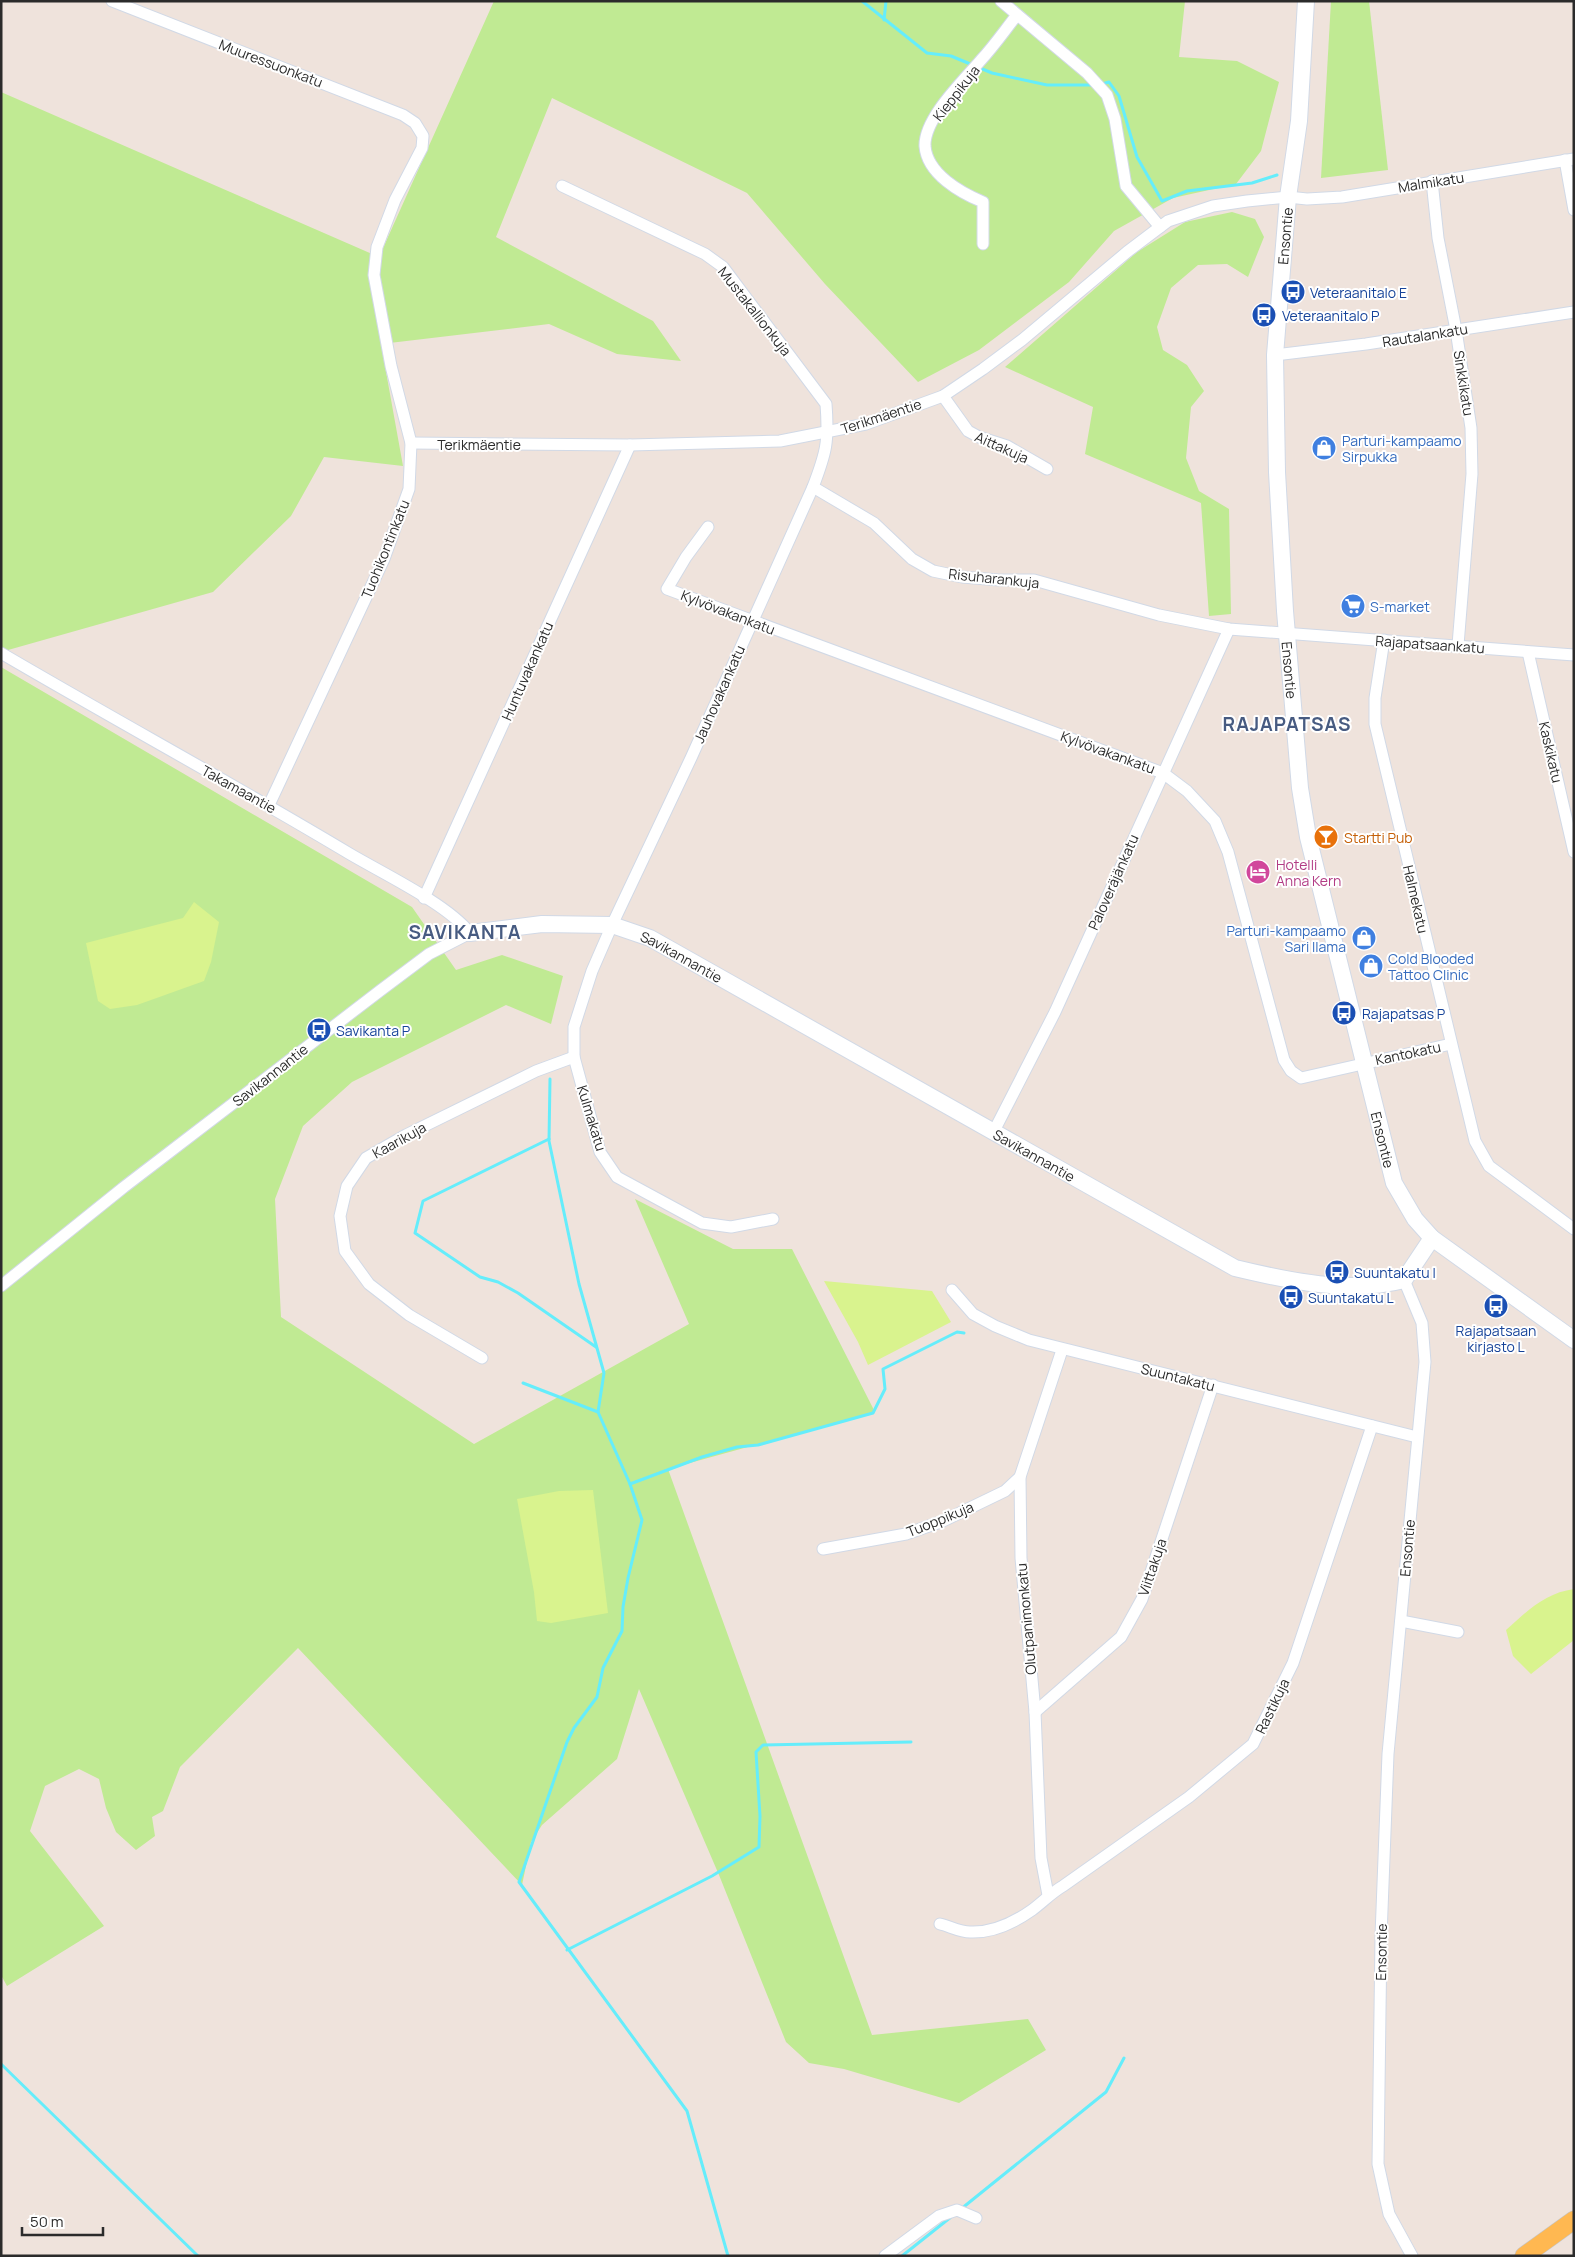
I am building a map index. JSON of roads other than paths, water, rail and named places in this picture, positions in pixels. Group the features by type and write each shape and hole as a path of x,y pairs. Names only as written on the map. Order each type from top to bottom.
{"main road":[{"path":"1524,2256 1574,2220"}],"street":[{"name":"Muuressuonkatu","path":"112,1 403,115 415,123 422,136"},
{"path":"1001,1 1087,73 1107,95 1114,119 1126,186 1160,227"},
{"name":"Ensontie","path":"1306,1 1299,121 1288,197 1275,355 1277,472 1287,633 1300,788 1308,837 1394,1183 1406,1205 1432,1238 1574,1340"},
{"name":"Kieppikuja","path":"984,244 983,202 967,195 946,180 932,164 926,153 925,144 932,123 952,93 1017,15"},
{"name":"Tuohikontinkatu","path":"268,806 384,558 409,489 411,444 391,366 374,275 376,247 395,200 422,148 422,136"},
{"path":"1570,160 1574,210"},
{"name":"Malmikatu","path":"1288,197 1307,199 1342,196 1570,160"},
{"name":"Sinkkikatu","path":"1432,181 1438,238 1456,330 1471,428 1472,474 1458,646"},
{"name":"Mustakallionkuja","path":"562,186 705,254 723,267 826,404 828,432"},
{"name":"Terikmäentie","path":"411,444 630,445 780,441 866,424 943,396 1022,340 1168,221 1213,206 1288,197"},
{"name":"Rautalankatu","path":"1275,355 1574,312"},
{"name":"Aittakuja","path":"943,396 968,431 978,437 1007,446 1047,469"},
{"name":"Jauhovakankatu","path":"612,925 691,758 751,621 813,487 825,453 828,432"},
{"name":"Huntuvakankatu","path":"424,898 630,445"},
{"name":"Risuharankuja","path":"813,487 874,524 912,559 934,571 962,577 1034,580 1159,614 1229,629 1287,633"},
{"name":"Kylvövakankatu","path":"708,527 686,557 667,589 1163,773 1187,791 1215,821 1225,844 1284,1060 1291,1072 1301,1078 1365,1062"},
{"name":"Paloveräjänkatu","path":"994,1133 1055,1012 1229,629"},
{"name":"Rajapatsaankatu","path":"1287,633 1574,655"},
{"name":"Halmekatu","path":"1384,640 1375,698 1375,724 1475,1142 1489,1166 1574,1229"},
{"name":"Kaskikatu","path":"1528,652 1574,852"},
{"name":"Takamaantie","path":"1,653 424,898 460,921 470,933"},
{"name":"Savikannantie","path":"1,1286 124,1187 429,954 470,933 542,924 612,925 650,938 1235,1268 1290,1281 1308,1283 1351,1286 1385,1285 1404,1280"},
{"name":"Kulmakatu","path":"612,925 582,997 574,1027 574,1057 600,1152 617,1177 702,1223 731,1227 773,1219"},
{"name":"Kantokatu","path":"1365,1062 1451,1044"},
{"name":"Kaarikuja","path":"482,1358 409,1315 369,1284 345,1251 340,1216 347,1186 366,1158 536,1071 574,1057"},
{"path":"1404,1280 1432,1238"},
{"name":"Ensontie","path":"1404,1280 1422,1323 1425,1362 1387,1772 1381,1936 1378,2164 1389,2214 1412,2256"},
{"name":"Suuntakatu","path":"952,1290 973,1314 995,1326 1029,1340 1062,1350 1213,1385 1417,1437"},
{"name":"Olutpanimonkatu","path":"1048,1895 1041,1858 1035,1712 1021,1558 1020,1477 1062,1350"},
{"name":"Viittakuja","path":"1035,1712 1120,1637 1142,1599 1213,1385"},
{"name":"Rastikuja","path":"940,1924 969,1932 1010,1924 1033,1909 1048,1895 1189,1797 1253,1744 1293,1663 1372,1426"},
{"name":"Tuoppikuja","path":"823,1548 906,1534 943,1521 1005,1491 1020,1477"},
{"path":"1400,1621 1458,1632"},
{"path":"885,2256 939,2216 957,2210 976,2218"}],"waterway":[{"path":"862,1 927,53 951,56 992,73 1047,85 1093,85"},
{"path":"884,20 886,1"},
{"path":"1102,84 1109,82 1119,96 1137,157 1162,201 1187,191 1252,183 1277,175"},
{"path":"550,1079 549,1141 579,1284 604,1373 598,1412 630,1484 642,1520 628,1578 623,1607 622,1631 603,1668 597,1697 574,1728 567,1742 519,1882 687,2111 728,2256"},
{"path":"549,1139 423,1201 415,1233 480,1277 498,1282 518,1293 596,1347"},
{"path":"630,1484 702,1457 737,1447 758,1445 873,1413 885,1389 883,1369 957,1332 964,1333"},
{"path":"523,1383 598,1412"},
{"path":"567,1950 712,1876 759,1847 760,1816 756,1752 763,1745 911,1742"},
{"path":"961,2209 1106,2092 1124,2058"},
{"path":"1,2064 198,2256"},
{"path":"902,2256 951,2217"}],"place":[{"name":"Veteraanitalo E","path":"1293,292"},
{"name":"Veteraanitalo P","path":"1264,315"},
{"name":"Parturi-kampaamo Sirpukka","path":"1324,448"},
{"name":"S-market","path":"1353,606"},
{"name":"Startti Pub","path":"1326,837"},
{"name":"Hotelli Anna Kern","path":"1258,872"},
{"name":"Parturi-kampaamo Sari Ilama","path":"1364,938"},
{"name":"Cold Blooded Tattoo Clinic","path":"1371,966"},
{"name":"Rajapatsas P","path":"1344,1013"},
{"name":"Savikanta P","path":"319,1030"},
{"name":"Suuntakatu I","path":"1337,1272"},
{"name":"Suuntakatu L","path":"1291,1297"},
{"name":"Rajapatsaan kirjasto L","path":"1496,1306"}],"district":[{"name":"RAJAPATSAS","path":"1287,724"},
{"name":"SAVIKANTA","path":"465,932"}]}
